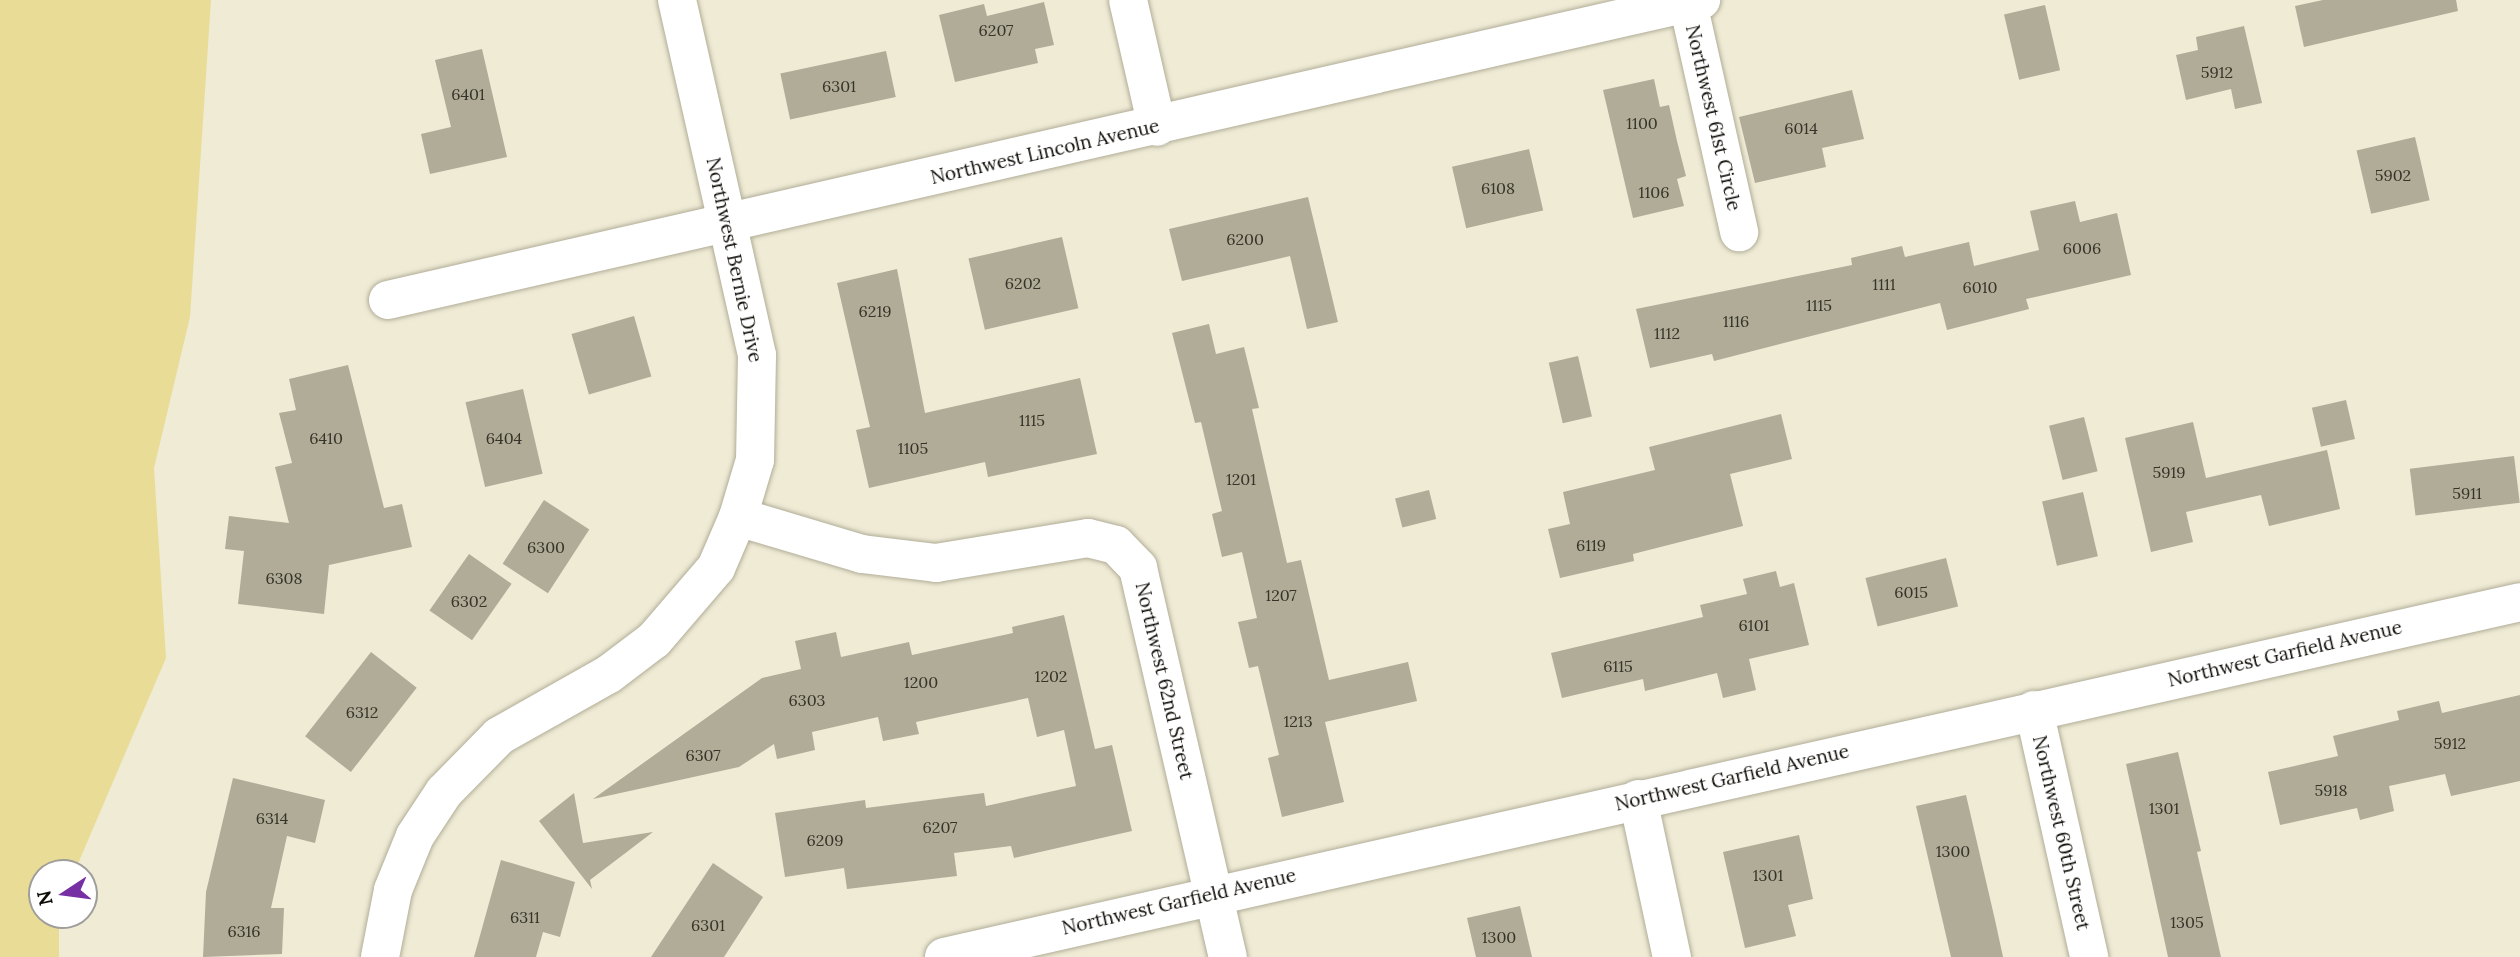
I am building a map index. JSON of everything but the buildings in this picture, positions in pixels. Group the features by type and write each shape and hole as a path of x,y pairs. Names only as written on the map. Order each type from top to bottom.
{"street":[{"name":"Northwest Bernie Drive","path":"380,957 397,879 415,836 444,792 499,736 609,674 654,640 716,568 738,517 755,460 759,405 757,355 677,0"},
{"path":"1128,0 1157,127"},
{"name":"Northwest Lincoln Avenue","path":"388,300 1157,127 1695,2"},
{"name":"Northwest 61st Circle","path":"1695,2 1739,232"},
{"name":"Northwest 62nd Street","path":"738,517 862,554 936,563 1088,538 1116,545 1138,568 1228,957"},
{"name":"Northwest Garfield Avenue","path":"944,957 1213,893 2520,602"},
{"name":"Northwest 60th Street","path":"2034,710 2089,957"},
{"path":"1638,799 1672,957"}],"shaded area":[{"path":"0,0 211,0 190,317 154,468 166,658 80,859 28,859 28,929 59,929 59,957 0,957"}]}
